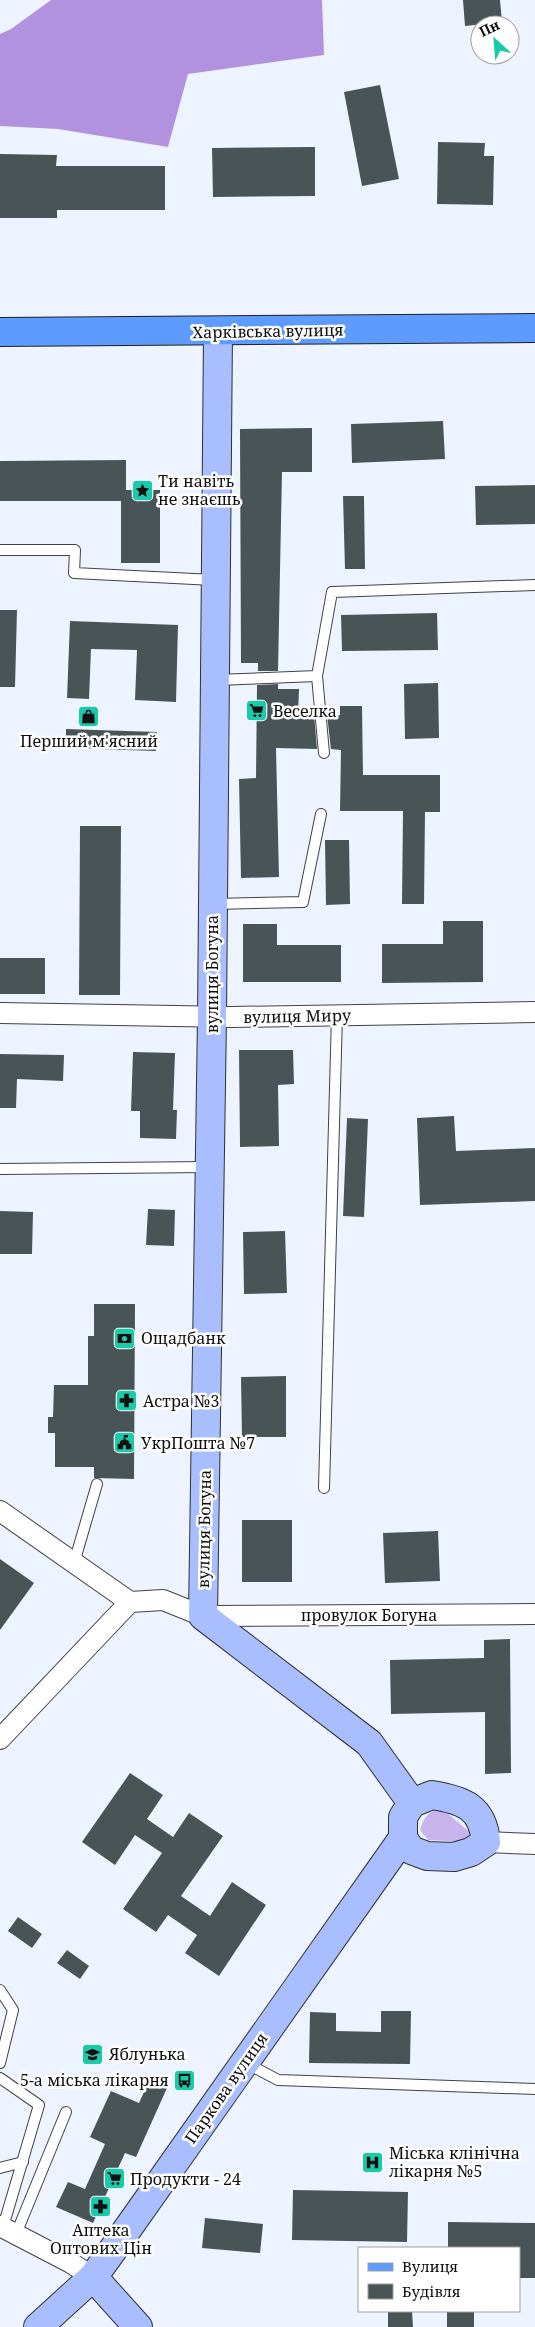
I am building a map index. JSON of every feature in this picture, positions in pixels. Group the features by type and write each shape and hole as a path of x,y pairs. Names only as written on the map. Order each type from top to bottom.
{"main road":[{"name":"Харківська вулиця","path":"0,332 218,332 535,328"},
{"name":"вулиця Богуна","path":"203,1616 212,1017 218,332"},
{"path":"203,1616 369,1743 412,1803"},
{"path":"432,1795 451,1798 465,1803 478,1814 484,1828 486,1842 471,1852 454,1857 427,1856 411,1850 403,1838 403,1817 412,1803 432,1795"},
{"name":"Паркова вулиця","path":"38,2327 93,2277 403,1838"},
{"path":"93,2277 138,2327"}],"street":[{"name":"вулиця Миру","path":"0,1013 212,1017 535,1012"},
{"path":"0,1511 130,1602 163,1600 203,1616"},
{"path":"0,1739 130,1602"},
{"name":"провулок Богуна","path":"203,1616 535,1614"},
{"path":"486,1842 535,1844"},
{"path":"6,2229 93,2277"}],"lane":[{"path":"0,550 75,550 74,573 215,580"},
{"path":"324,753 317,676 332,592 535,586"},
{"path":"214,680 317,676"},
{"path":"212,904 303,902 321,814"},
{"path":"324,1488 337,1016"},
{"path":"0,1169 210,1167"},
{"path":"74,1563 97,1484"},
{"path":"0,1990 13,2010 0,2063"},
{"path":"245,2062 278,2080 535,2089"},
{"path":"0,2078 39,2105 6,2229"},
{"path":"6,2229 66,2112"},
{"path":"0,2168 23,2162"}],"shaded area":[{"path":"51,0 322,0 324,55 188,74 168,147 58,129 0,126 0,34 11,29"},
{"path":"442,1809 471,1833 471,1838 465,1842 428,1840 420,1830 423,1822 427,1815"}],"building":[{"path":"463,0 500,0 501,15 470,15 470,25 465,26"},
{"path":"380,85 399,179 362,186 344,92"},
{"path":"438,142 485,143 484,156 494,156 493,205 437,204"},
{"path":"315,147 315,196 213,197 212,148"},
{"path":"0,154 57,155 56,166 165,166 165,210 57,210 57,218 0,218"},
{"path":"443,421 445,459 352,463 351,424"},
{"path":"312,428 312,472 282,472 278,671 258,671 258,663 241,663 240,429"},
{"path":"126,460 126,490 160,490 160,563 121,563 121,501 0,501 0,461"},
{"path":"535,485 535,524 476,525 475,486"},
{"path":"343,496 364,496 365,569 345,569"},
{"path":"0,610 17,610 15,687 0,687"},
{"path":"437,613 438,650 342,651 341,615"},
{"path":"70,621 178,625 176,702 135,700 137,650 91,649 89,699 67,698"},
{"path":"438,683 439,738 405,739 404,684"},
{"path":"278,684 278,689 299,689 298,714 314,714 317,749 276,748 279,877 241,878 239,779 256,778 257,685"},
{"path":"340,706 362,706 363,775 440,775 440,812 425,812 424,904 402,904 403,811 340,811 341,750 331,749 327,715 340,715"},
{"path":"66,729 157,732 156,751 66,748"},
{"path":"80,826 121,826 120,995 79,995"},
{"path":"325,840 349,840 350,904 326,905"},
{"path":"443,921 483,921 483,982 382,983 382,944 443,944"},
{"path":"243,924 277,924 277,945 341,945 341,982 243,982"},
{"path":"0,958 45,958 45,994 0,994"},
{"path":"239,1050 293,1050 294,1084 278,1085 279,1146 240,1147"},
{"path":"133,1052 175,1053 173,1110 177,1110 176,1139 140,1138 140,1111 131,1111"},
{"path":"0,1054 64,1055 63,1081 17,1079 16,1108 0,1108"},
{"path":"454,1116 456,1151 535,1148 535,1201 420,1205 417,1118"},
{"path":"347,1118 368,1119 364,1217 343,1216"},
{"path":"148,1209 175,1210 174,1246 146,1245"},
{"path":"0,1211 33,1212 32,1254 0,1254"},
{"path":"285,1231 287,1293 244,1294 243,1232"},
{"path":"94,1304 135,1304 134,1479 94,1478 94,1467 55,1467 55,1433 48,1433 48,1417 53,1417 54,1385 88,1385 88,1336 94,1336"},
{"path":"286,1376 286,1437 242,1437 241,1377"},
{"path":"242,1520 292,1520 292,1582 242,1582"},
{"path":"438,1531 440,1581 385,1583 383,1533"},
{"path":"0,1559 34,1583 0,1630"},
{"path":"510,1639 511,1773 485,1774 485,1712 391,1714 390,1660 484,1658 484,1640"},
{"path":"130,1773 163,1795 147,1819 173,1837 189,1813 223,1836 181,1896 210,1916 232,1882 266,1905 219,1976 185,1953 197,1935 168,1915 156,1932 123,1909 162,1853 135,1835 115,1865 82,1842"},
{"path":"18,1917 42,1934 32,1948 8,1931"},
{"path":"67,1950 89,1966 80,1979 57,1963"},
{"path":"381,2011 411,2011 410,2064 309,2063 310,2012 336,2013 336,2031 381,2032"},
{"path":"149,2081 167,2088 136,2157 125,2153 93,2223 56,2207 68,2182 85,2189 105,2144 90,2137 111,2091 139,2103"},
{"path":"293,2190 408,2192 407,2242 292,2240"},
{"path":"205,2218 263,2224 260,2253 202,2248"},
{"path":"448,2222 535,2223 535,2278 520,2278 520,2247 448,2247"},
{"path":"388,2312 412,2312 413,2327 388,2327"},
{"path":"447,2312 474,2312 474,2327 447,2327"}],"place":[{"name":"Ти навіть не знаєшь","path":"142,490"},
{"name":"Веселка","path":"257,711"},
{"name":"Перший м'ясний","path":"89,717"},
{"name":"Ощадбанк","path":"125,1338"},
{"name":"Астра №3","path":"127,1401"},
{"name":"УкрПошта №7","path":"125,1443"},
{"name":"Яблунька","path":"93,2054"},
{"name":"5-а міська лікарня","path":"185,2080"},
{"name":"Міська клінічна лікарня №5","path":"373,2162"},
{"name":"Продукти - 24","path":"114,2179"},
{"name":"Аптека Оптових Цін","path":"101,2206"}]}
